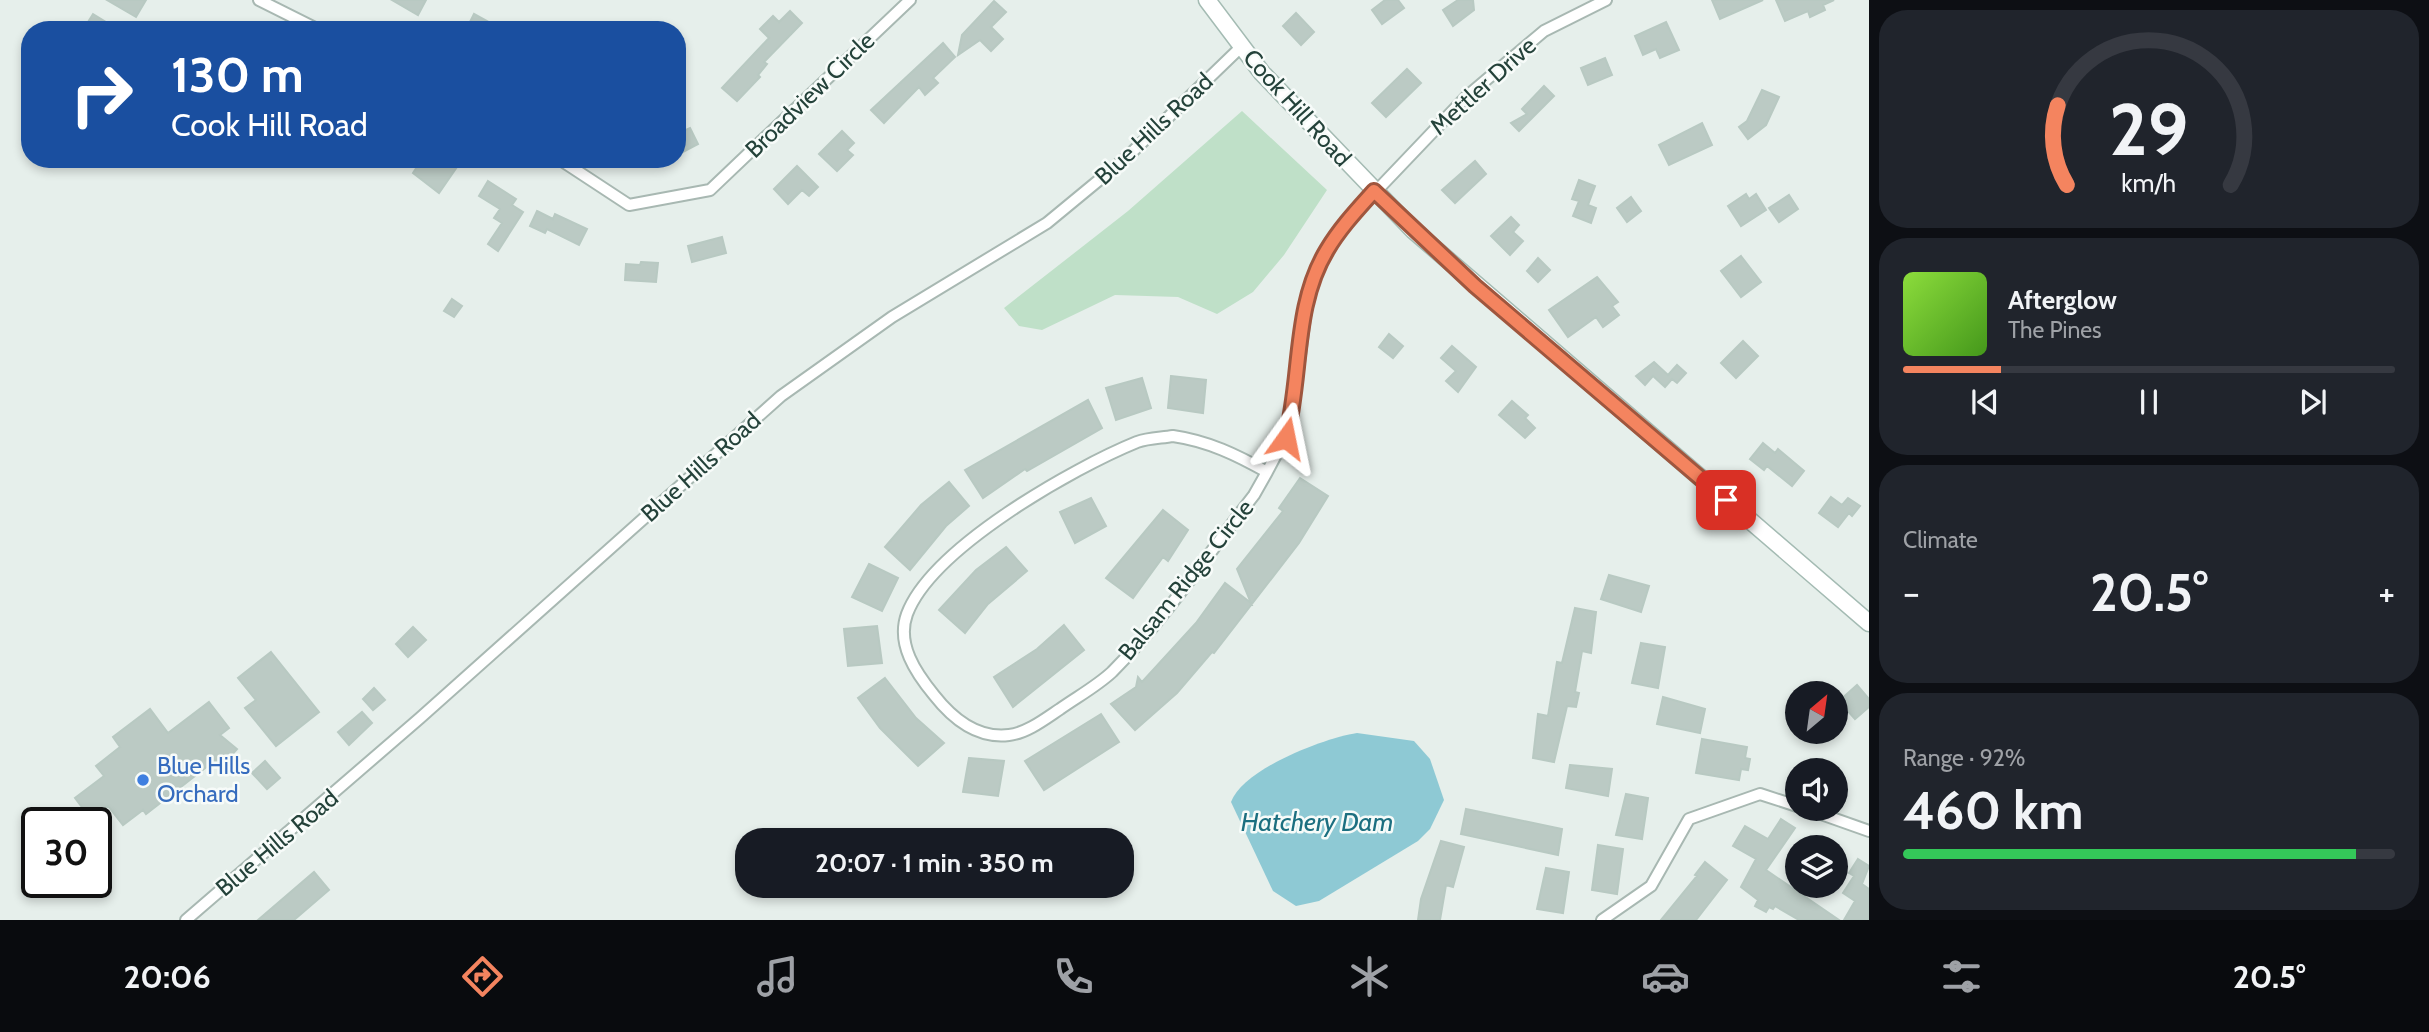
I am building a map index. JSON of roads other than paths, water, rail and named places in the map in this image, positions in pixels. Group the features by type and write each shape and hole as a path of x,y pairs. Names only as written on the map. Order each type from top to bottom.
{"street":[{"path":"260,0 301,21"},
{"name":"Broadview Circle","path":"573,168 629,205 710,190 910,0"},
{"name":"Cook Hill Road","path":"1207,0 1241,47 1374,191 1475,286 1869,623"},
{"name":"Mettler Drive","path":"1374,191 1457,106 1544,31 1606,0"},
{"name":"Blue Hills Road","path":"186,920 421,719 771,404 892,317 1047,223 1127,157 1241,47"},
{"name":"Balsam Ridge Circle","path":"1267,472 1198,439 1173,436 1139,441 1041,491 976,535 926,585 907,614 904,644 917,674 947,712 980,733 1010,736 1037,724 1110,674 1254,495 1267,472 1286,438 1292,416 1300,339 1315,273 1343,226 1374,191"},
{"path":"1602,920 1651,886 1689,819 1760,794 1785,802"},
{"path":"1841,821 1869,831"}],"water":[{"name":"Hatchery Dam","path":"1357,733 1414,741 1430,759 1444,800 1430,829 1418,841 1319,901 1296,906 1273,891 1231,802 1251,778 1267,767 1306,748"}],"place":[{"name":"Blue Hills Orchard","path":"143,780"}]}
